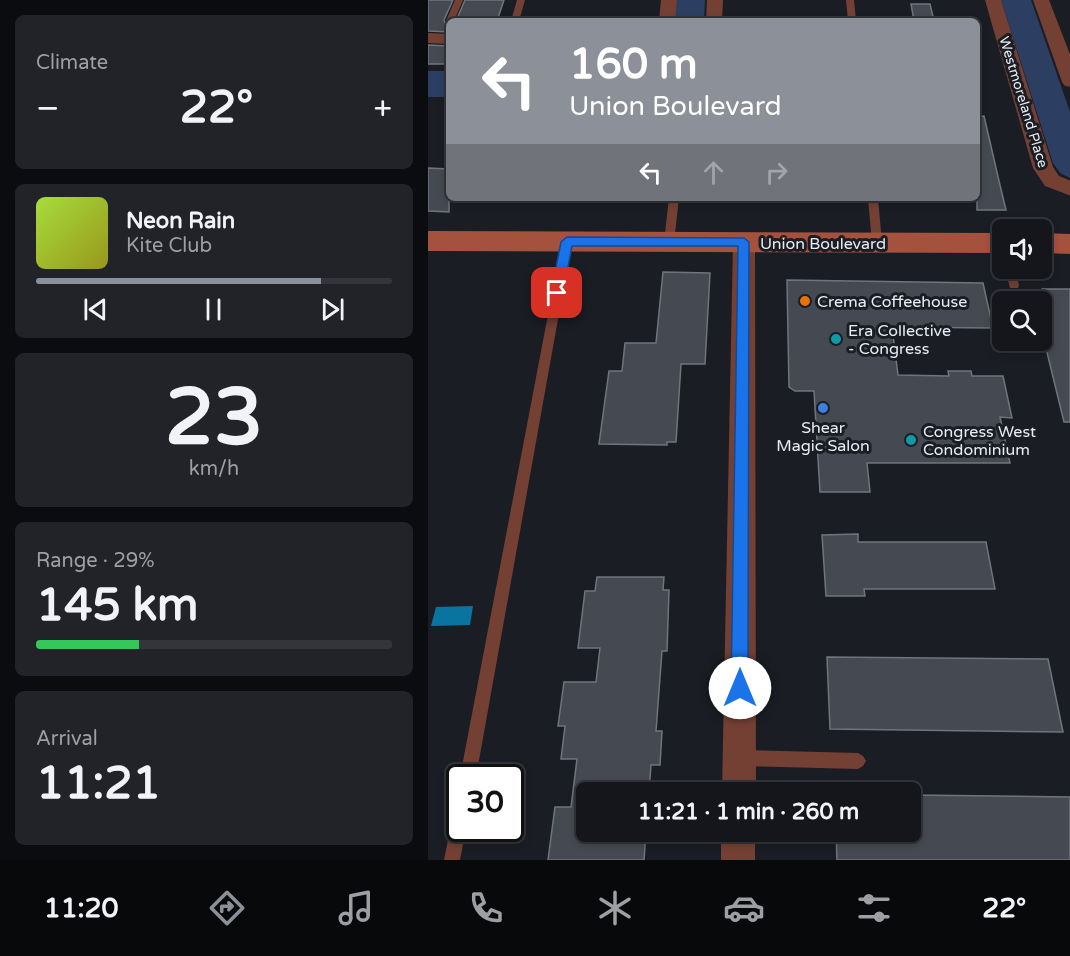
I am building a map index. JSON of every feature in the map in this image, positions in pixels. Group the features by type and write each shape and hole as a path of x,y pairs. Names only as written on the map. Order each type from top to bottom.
{"main road":[{"name":"Union Boulevard","path":"428,241 992,243"},
{"path":"1052,243 1070,244"}],"street":[{"path":"666,18 669,0"},
{"path":"714,18 715,0"},
{"name":"Westmoreland Place","path":"993,0 1043,168 1052,181 1070,189"},
{"path":"1041,0 1070,82"},
{"path":"739,782 744,242"},
{"path":"738,842 738,860"}],"lane":[{"path":"451,18 459,0"},
{"path":"516,18 521,0"},
{"path":"850,0 852,18"},
{"path":"669,242 674,201"},
{"path":"873,201 877,243"},
{"path":"470,764 567,242"},
{"path":"1013,279 1014,285"},
{"path":"739,758 858,761"},
{"path":"452,860 456,842"}],"shaded area":[{"path":"677,0 705,0 704,18 674,18"},
{"path":"1001,0 1031,0 1070,112 1070,178 1060,173 1053,163"},
{"path":"428,71 446,71 446,97 428,97"},
{"path":"473,606 470,625 431,626 436,607"}],"building":[{"path":"428,0 453,0 444,20 446,32 428,31"},
{"path":"465,0 504,0 498,18 457,18"},
{"path":"911,4 930,4 933,18 913,18"},
{"path":"428,45 446,46 446,64 428,64"},
{"path":"984,116 1006,210 977,210 977,201 980,201 980,117"},
{"path":"428,168 446,169 446,201 449,201 449,212 428,211"},
{"path":"663,272 710,273 705,364 681,364 676,442 667,442 667,445 599,444 609,371 622,371 625,343 656,343"},
{"name":"Era Collective - Congress","path":"787,280 983,283 992,328 892,327 898,375 949,376 948,371 971,371 972,376 1003,376 1012,418 1000,417 1010,463 867,463 870,492 820,492 814,391 795,391 789,387"},
{"path":"1042,289 1070,289 1070,422 1064,422 1047,351 1052,351 1052,291 1042,291"},
{"path":"858,534 858,542 986,542 995,589 864,589 865,596 826,596 822,535"},
{"path":"597,577 664,577 663,590 669,590 667,651 662,651 656,731 662,731 660,765 651,765 650,782 576,782 576,842 645,842 644,860 548,860 555,807 571,807 577,759 561,759 565,726 558,726 564,682 596,682 600,648 578,648 585,591 595,591"},
{"path":"827,657 1048,659 1063,732 830,729"},
{"path":"921,795 1070,797 1070,860 837,860 836,842 921,842"}],"place":[{"name":"Crema Coffeehouse","path":"805,301"},
{"name":"Era Collective - Congress","path":"836,339"},
{"name":"Shear Magic Salon","path":"823,408"},
{"name":"Congress West Condominium","path":"911,440"}],"route":[{"path":"557,293 567,242 744,242 740,688"}]}
